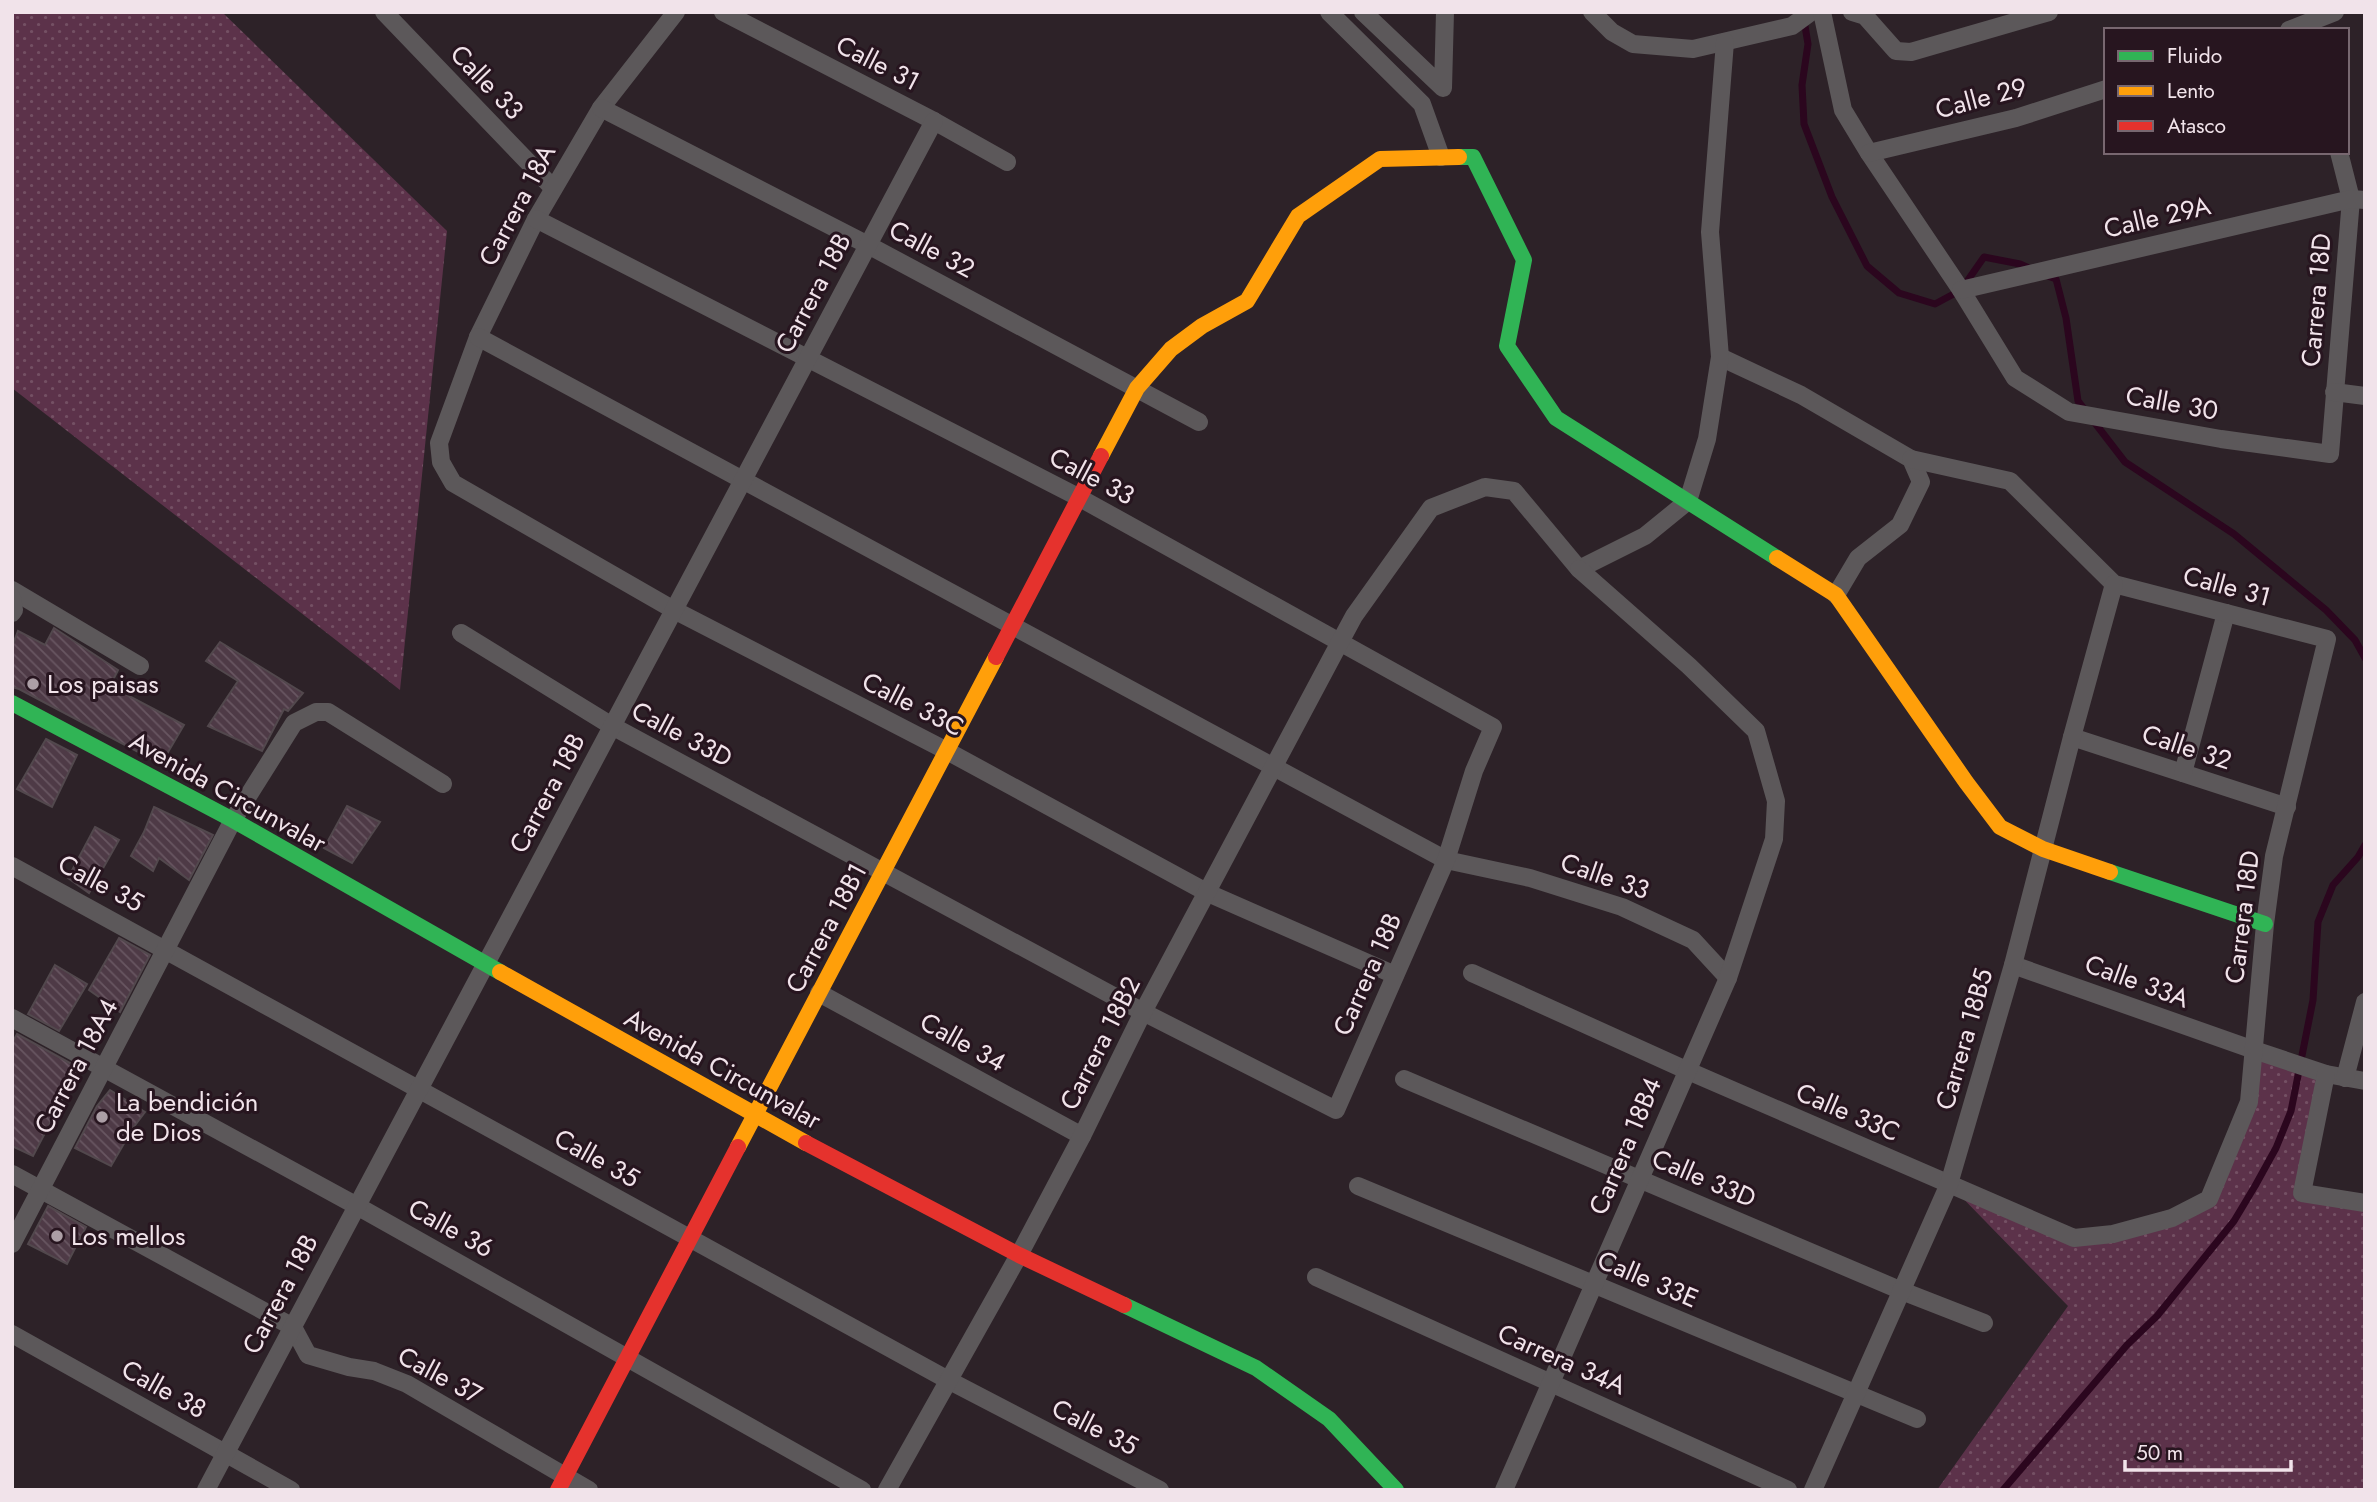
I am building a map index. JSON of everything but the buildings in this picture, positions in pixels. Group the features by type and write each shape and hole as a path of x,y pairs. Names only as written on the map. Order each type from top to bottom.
{"street":[{"name":"Calle 33","path":"384,12 553,188"},
{"name":"Carrera 18A","path":"439,443 478,337 553,188 601,108 676,12"},
{"name":"Calle 31","path":"723,12 934,121 1007,162"},
{"path":"1329,12 1422,104 1441,157"},
{"path":"1363,12 1443,88 1445,12"},
{"path":"1592,12 1612,32 1633,44 1693,49 1791,26 1811,12"},
{"path":"1612,32 1616,12"},
{"path":"1822,12 1843,110 1961,290"},
{"path":"1852,12 1865,16 1896,51 1911,52 2049,12"},
{"path":"2301,24 2336,12"},
{"path":"1580,569 1644,536 1688,500 1707,439 1720,357 1710,233 1726,42"},
{"name":"Calle 29","path":"1869,153 2016,118 2104,90"},
{"name":"Calle 32","path":"601,108 868,245 1199,422"},
{"name":"Carrera 18B","path":"206,1490 934,121"},
{"name":"Carrera 18D","path":"2330,454 2334,393 2358,200 2340,154"},
{"name":"Carrera 18B1","path":"561,1483 1137,388 1171,349 1202,326 1247,301 1298,216 1380,159 1473,157 1524,260 1507,346 1556,418 1688,500"},
{"name":"Calle 29A","path":"1961,290 2358,200"},
{"name":"Calle 33","path":"536,219 1080,498 1493,727 1474,771 1446,860"},
{"name":"Calle 30","path":"1961,290 2015,378 2068,412 2221,439 2330,454"},
{"name":"Calle 33","path":"478,337 1446,860 1530,878 1622,907 1693,940 1728,978"},
{"path":"1720,357 1801,395 1911,459 2010,481 2114,584"},
{"path":"2334,393 2365,396"},
{"name":"Calle 33C","path":"439,443 441,462 453,483 674,610 947,751 1208,893 1395,975"},
{"path":"1836,595 1858,558 1900,524 1921,482 1911,459"},
{"name":"Carrera 18B2","path":"887,1490 1019,1255 1143,1012 1354,616 1431,508 1485,487 1514,491 1580,569"},
{"path":"1688,500 1836,595 2000,827 2043,849 2265,924"},
{"name":"Carrera 18B4","path":"1505,1490 1728,978 1774,839 1776,801 1756,731 1689,666 1580,569"},
{"name":"Calle 31","path":"2114,584 2327,639"},
{"name":"Carrera 18B5","path":"1814,1490 1949,1184 2013,965 2114,584"},
{"path":"12,590 141,666"},
{"path":"12,598 12,613"},
{"path":"2183,773 2226,613"},
{"name":"Calle 33D","path":"461,633 612,726 883,872"},
{"name":"Carrera 18D","path":"2209,1199 2249,1102 2274,856 2327,639"},
{"name":"Avenida Circunvalar","path":"12,703 233,820 754,1116 1019,1255 1256,1368 1329,1419 1396,1490"},
{"name":"Carrera 18A4","path":"12,1244 233,820 294,723 316,712 328,712 443,784"},
{"name":"Calle 32","path":"2072,737 2287,807"},
{"name":"Carrera 18B","path":"1143,1012 1336,1110 1446,860"},
{"name":"Calle 35","path":"12,866 948,1380 1160,1490"},
{"path":"883,872 1143,1012"},
{"name":"Calle 33A","path":"2013,965 2326,1074 2365,1081"},
{"name":"Calle 33C","path":"1472,973 1686,1070 2074,1238 2113,1234 2172,1218 2209,1199"},
{"name":"Calle 34","path":"819,993 1082,1136"},
{"path":"2345,1078 2365,1002"},
{"name":"Calle 36","path":"12,1018 357,1206 862,1490"},
{"path":"2326,1074 2302,1193 2365,1203"},
{"name":"Calle 33D","path":"1404,1079 1902,1291 1984,1323"},
{"name":"Calle 37","path":"12,1174 293,1327 308,1354 349,1367 374,1371 407,1384 561,1483 589,1490"},
{"name":"Calle 33E","path":"1358,1186 1917,1419"},
{"name":"Carrera 34A","path":"1316,1277 1788,1490"},
{"name":"Calle 38","path":"12,1334 290,1490"}],"shaded area":[{"path":"12,12 222,12 447,231 400,690 12,388"},
{"path":"2254,1050 2326,1074 2302,1193 2365,1203 2365,1490 1937,1490 2068,1306 1949,1184 2074,1238 2209,1198 2249,1102"}],"waterway":[{"path":"1804,20 1808,44 1802,85 1804,124 1832,197 1867,266 1899,293 1935,304 1961,290 1984,257 2020,264 2031,269"},
{"path":"2045,275 2056,279 2066,318 2078,401 2125,462 2234,534 2326,610 2355,640 2365,658"},
{"path":"2003,1490 2127,1345 2157,1316 2234,1221 2255,1186 2276,1148 2291,1111 2313,1000 2318,922 2333,885 2365,845"}],"traffic: fast":[{"path":"1459,157 1473,157 1524,260 1507,346 1556,418 1777,558"},
{"path":"12,703 233,820 500,972"},
{"path":"2110,872 2265,924"},
{"path":"1124,1305 1256,1368 1329,1419 1396,1490"}],"traffic: slow":[{"path":"1101,456 1137,388 1171,349 1202,326 1247,301 1298,216 1380,159 1459,157"},
{"path":"1777,558 1836,595 2000,827 2043,849 2110,872"},
{"path":"738,1147 996,657"},
{"path":"500,972 806,1143"}],"traffic: jam":[{"path":"996,657 1101,456"},
{"path":"806,1143 1019,1255 1124,1305"},
{"path":"558,1490 738,1147"}],"place":[{"name":"Los paisas","path":"33,684"},
{"name":"La bendición de Dios","path":"102,1117"},
{"name":"Los mellos","path":"57,1236"}]}
